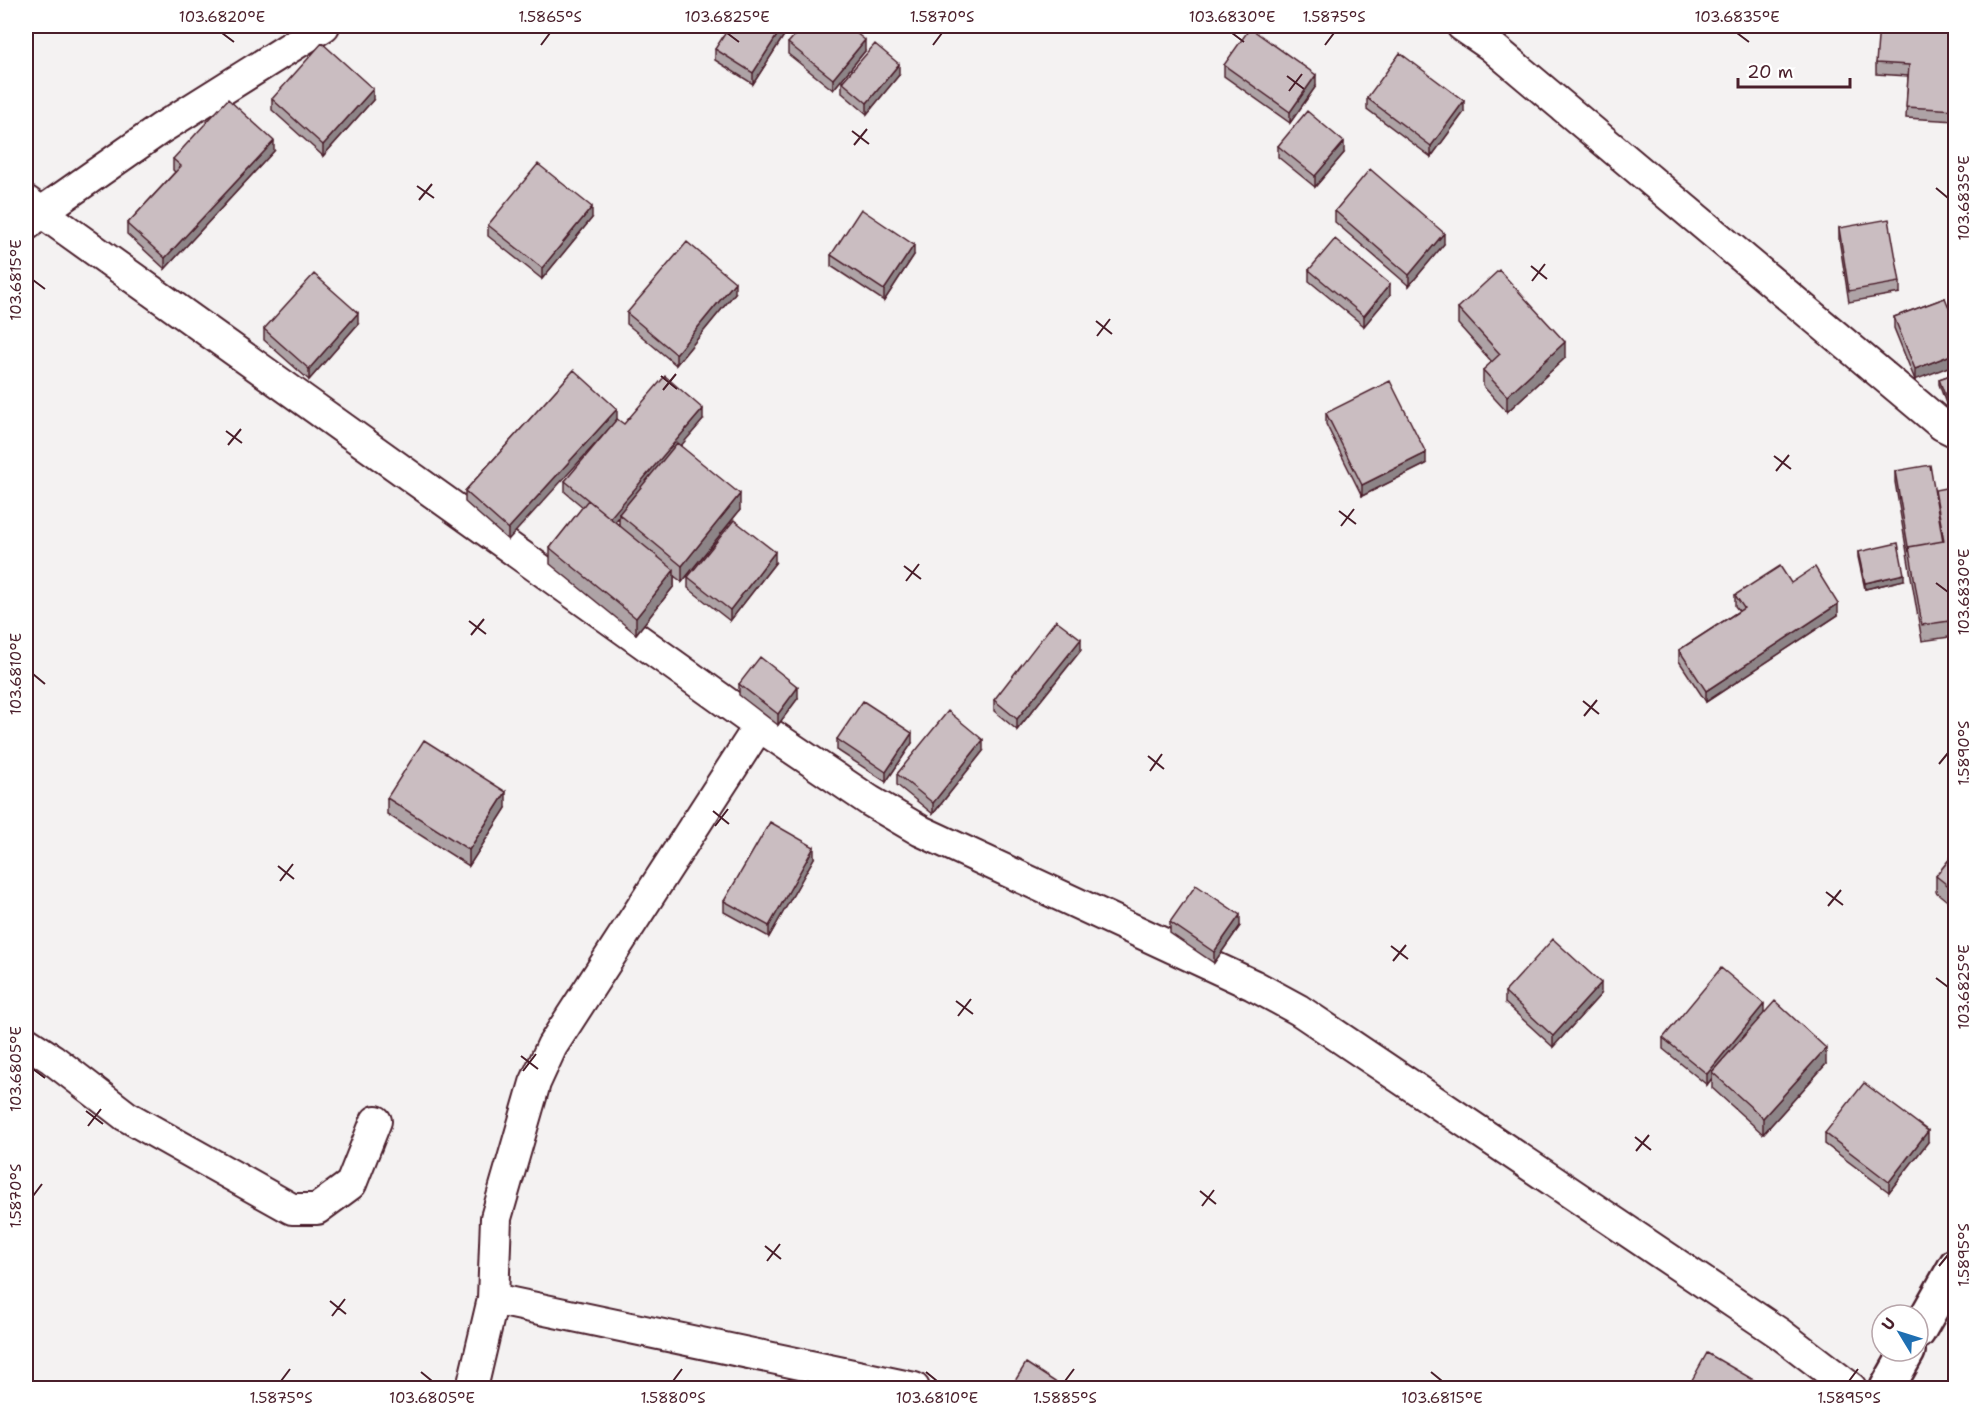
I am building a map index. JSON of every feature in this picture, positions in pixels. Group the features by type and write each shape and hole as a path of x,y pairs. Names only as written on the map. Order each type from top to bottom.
{"street":[{"path":"324,26 30,214 759,726 870,801 921,831 1253,985 1299,1010 1779,1333 1851,1389"},
{"path":"1462,26 1491,46 1942,425 1956,432"},
{"path":"472,1389 493,1299 496,1218 535,1083 552,1046 759,726"},
{"path":"26,1042 126,1116 292,1209 317,1209 351,1184 376,1121"},
{"path":"1930,1311 1956,1265"},
{"path":"493,1299 914,1389"},
{"path":"1887,1389 1901,1363"}],"building":[{"path":"730,26 783,26 753,73 715,49"},
{"path":"803,26 847,26 865,40 833,79 788,43"},
{"path":"1879,26 1956,26 1956,110 1906,107 1909,65 1876,63"},
{"path":"1250,28 1316,75 1290,112 1224,65"},
{"path":"322,43 373,89 323,145 272,99"},
{"path":"875,44 899,64 867,103 842,82"},
{"path":"1400,53 1464,101 1431,146 1367,98"},
{"path":"228,99 274,141 165,258 127,224 181,166 173,159"},
{"path":"1307,111 1344,142 1315,176 1278,146"},
{"path":"538,164 592,207 542,268 488,225"},
{"path":"1370,169 1444,233 1409,275 1335,211"},
{"path":"861,209 914,245 884,290 831,255"},
{"path":"1889,219 1900,282 1849,291 1839,228"},
{"path":"1335,239 1390,284 1364,316 1309,270"},
{"path":"687,242 735,282 676,354 627,313"},
{"path":"1499,270 1565,342 1507,396 1483,370 1500,354 1458,308"},
{"path":"314,274 358,313 309,369 264,329"},
{"path":"1945,298 1956,324 1956,353 1915,369 1894,317"},
{"path":"574,370 617,409 508,529 465,491"},
{"path":"1956,373 1956,416 1953,417 1939,379"},
{"path":"665,376 703,409 610,518 565,481 617,419 624,424"},
{"path":"1390,381 1426,453 1362,485 1326,413"},
{"path":"677,443 740,494 682,566 619,514"},
{"path":"1930,465 1943,541 1909,547 1909,552 1895,471"},
{"path":"1956,486 1956,620 1922,625 1909,547 1944,541 1935,490"},
{"path":"588,500 674,570 636,618 550,548"},
{"path":"734,520 775,552 730,610 688,577"},
{"path":"1898,543 1904,574 1865,583 1858,552"},
{"path":"1780,566 1791,583 1815,567 1838,604 1706,691 1679,650 1744,608 1735,595"},
{"path":"1056,620 1081,639 1017,719 994,700"},
{"path":"760,657 798,687 778,714 739,684"},
{"path":"863,701 912,733 886,772 837,739"},
{"path":"948,711 983,740 933,803 897,774"},
{"path":"424,740 506,792 469,850 387,798"},
{"path":"770,822 814,847 769,926 724,901"},
{"path":"1956,851 1956,892 1936,876"},
{"path":"1196,885 1240,915 1214,952 1170,922"},
{"path":"1553,939 1601,983 1553,1036 1505,992"},
{"path":"1721,968 1764,1004 1707,1074 1663,1038"},
{"path":"1775,1001 1826,1048 1763,1118 1712,1072"},
{"path":"1864,1083 1928,1131 1889,1182 1825,1133"},
{"path":"1707,1353 1759,1383 1756,1389 1687,1389"},
{"path":"1026,1363 1066,1389 1010,1389"}]}
